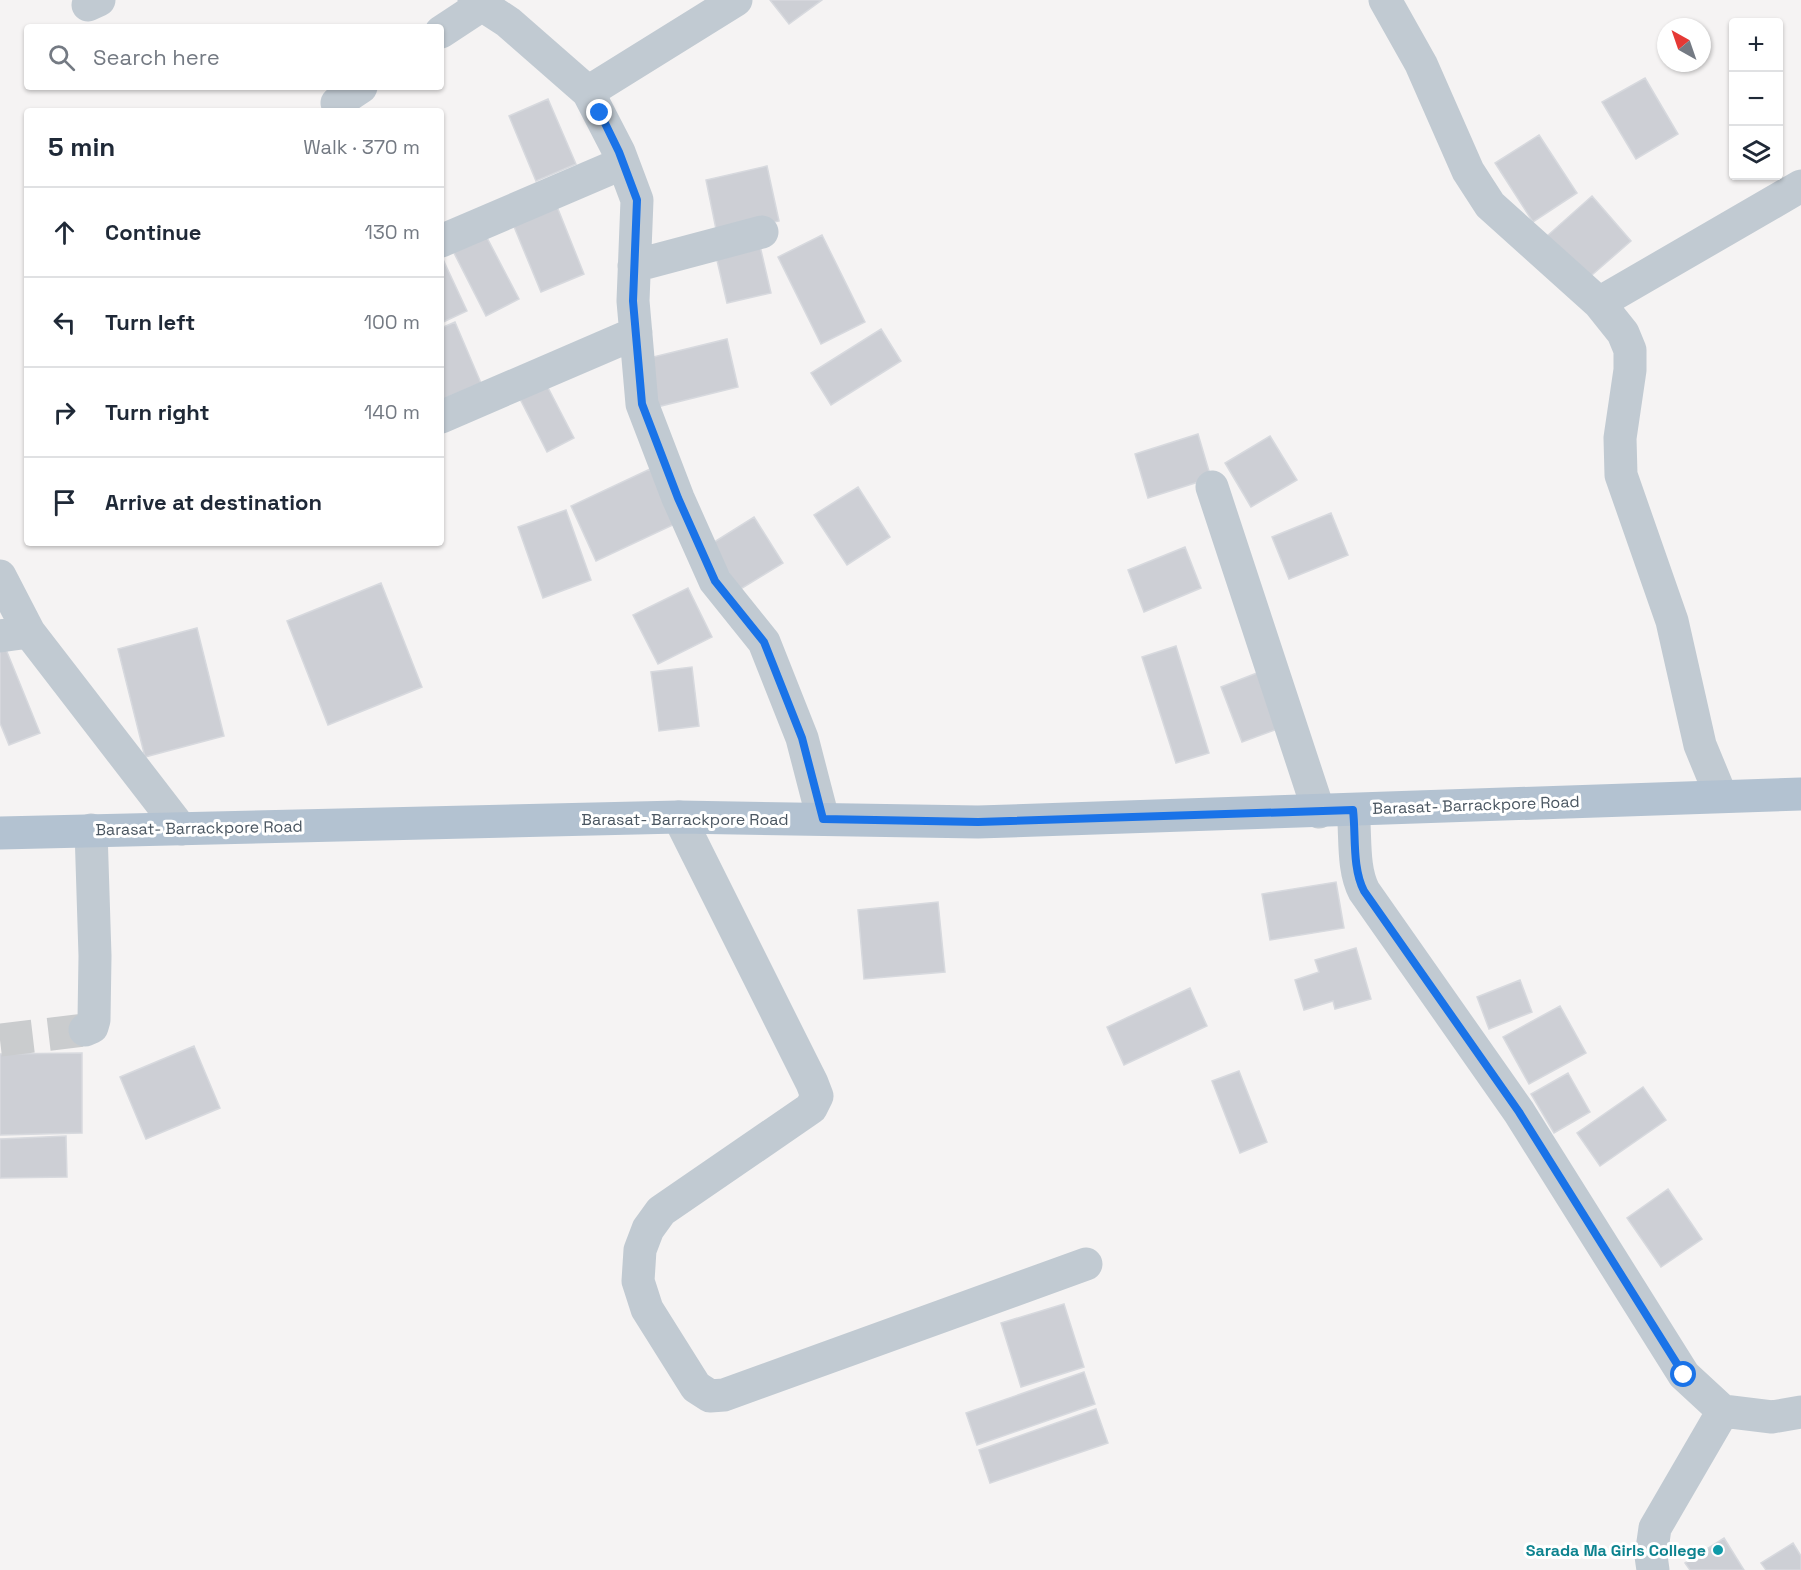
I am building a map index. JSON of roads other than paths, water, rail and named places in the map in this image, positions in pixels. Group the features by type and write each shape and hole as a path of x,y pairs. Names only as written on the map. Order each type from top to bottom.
{"main road":[{"name":"Barasat- Barrackpore Road","path":"0,833 679,817 978,822 1801,794"}],"street":[{"path":"588,92 736,0"},
{"path":"1385,0 1421,64 1468,171 1490,205 1599,303 1623,333 1630,350 1630,370 1620,438 1621,475 1672,621 1700,745 1721,796"},
{"path":"444,30 478,2 508,22 588,92 600,113 637,200 633,301 642,404 678,498 715,581 764,642 802,738 823,819"},
{"path":"444,240 623,163"},
{"path":"1599,303 1801,186"},
{"path":"634,266 762,232"},
{"path":"444,416 636,333"},
{"path":"1212,487 1319,812"},
{"path":"0,576 15,634 181,829"},
{"path":"1353,810 1356,866 1358,880 1364,891 1519,1112 1684,1375 1724,1412 1772,1417 1801,1412"},
{"path":"679,817 817,1096 811,1108 661,1211 648,1229 640,1250 638,1281 647,1310 696,1387 710,1396 724,1395 1086,1264"},
{"path":"85,1030 92,1027 94,1020 95,956 91,830"},
{"path":"1653,1570 1651,1556 1655,1528 1724,1412"}],"tunnel":[{"path":"0,1040 85,1030"}],"place":[{"name":"Sarada Ma Girls College","path":"1718,1550"}]}
